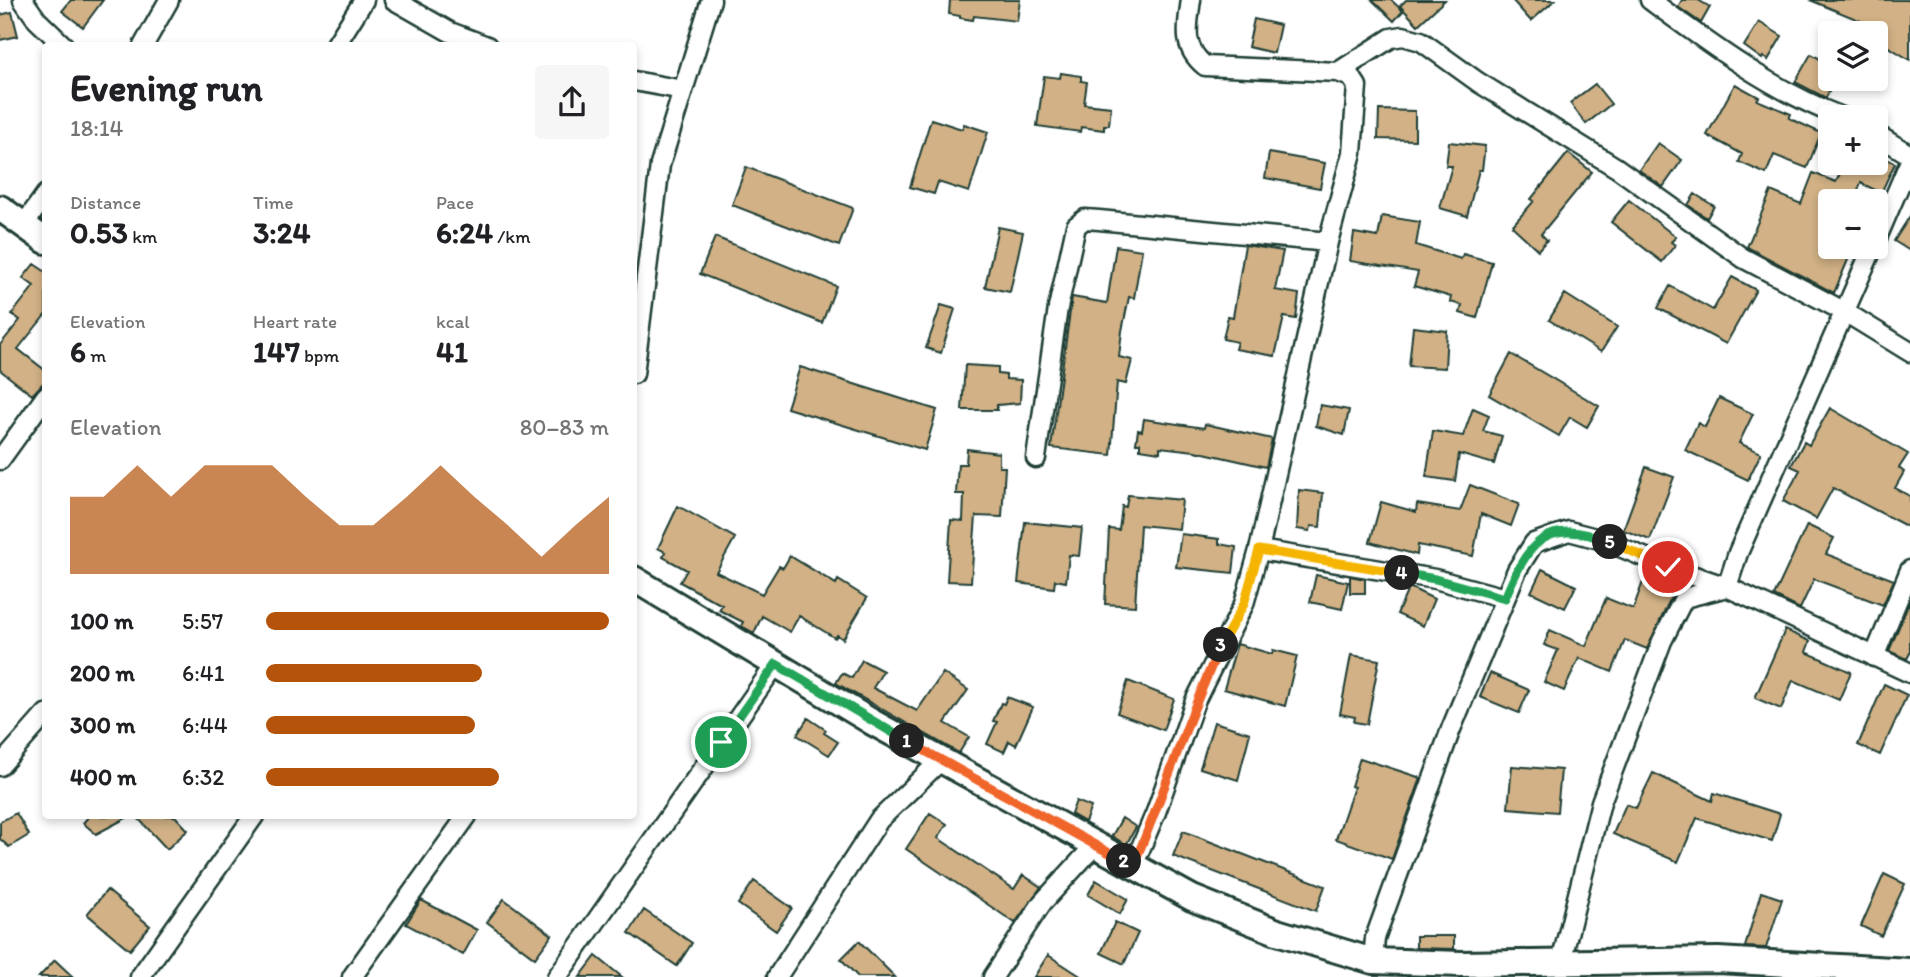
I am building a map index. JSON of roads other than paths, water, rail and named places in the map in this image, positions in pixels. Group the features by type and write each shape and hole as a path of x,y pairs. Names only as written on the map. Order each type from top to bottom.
{"street":[{"path":"23,0 37,20 60,42"},
{"path":"145,42 169,0"},
{"path":"338,42 364,0"},
{"path":"394,0 450,32 476,42"},
{"path":"637,350 660,165 711,0"},
{"path":"1133,866 1156,812 1195,701 1244,604 1259,550 1328,242 1352,153 1358,96 1357,86 1351,77 1338,72 1205,66 1192,55 1187,36 1191,0"},
{"path":"1650,0 1727,57 1818,108"},
{"path":"1338,72 1391,38 1403,36 1421,41 1478,82 1617,168 1743,258 1845,312 1910,352"},
{"path":"637,82 683,90"},
{"path":"1888,141 1910,155"},
{"path":"1888,212 1910,161"},
{"path":"23,226 42,200"},
{"path":"0,209 42,238"},
{"path":"1036,458 1058,308 1076,226 1085,219 1328,242"},
{"path":"1727,587 1738,553 1868,259"},
{"path":"0,460 42,402"},
{"path":"1373,961 1375,938 1451,729 1517,570 1534,543 1569,531 1603,540 1668,567 1727,587 1910,673"},
{"path":"1259,550 1435,579 1505,598"},
{"path":"1874,657 1910,570"},
{"path":"637,581 941,760 1094,845 1192,898 1265,928 1373,961 1718,960 1910,971"},
{"path":"1561,962 1601,802 1662,641 1684,598 1727,587"},
{"path":"557,977 776,664"},
{"path":"0,766 42,719"},
{"path":"776,977 879,820 941,760"},
{"path":"140,977 252,819"},
{"path":"352,977 465,819"},
{"path":"993,977 1042,903 1094,845"}]}
